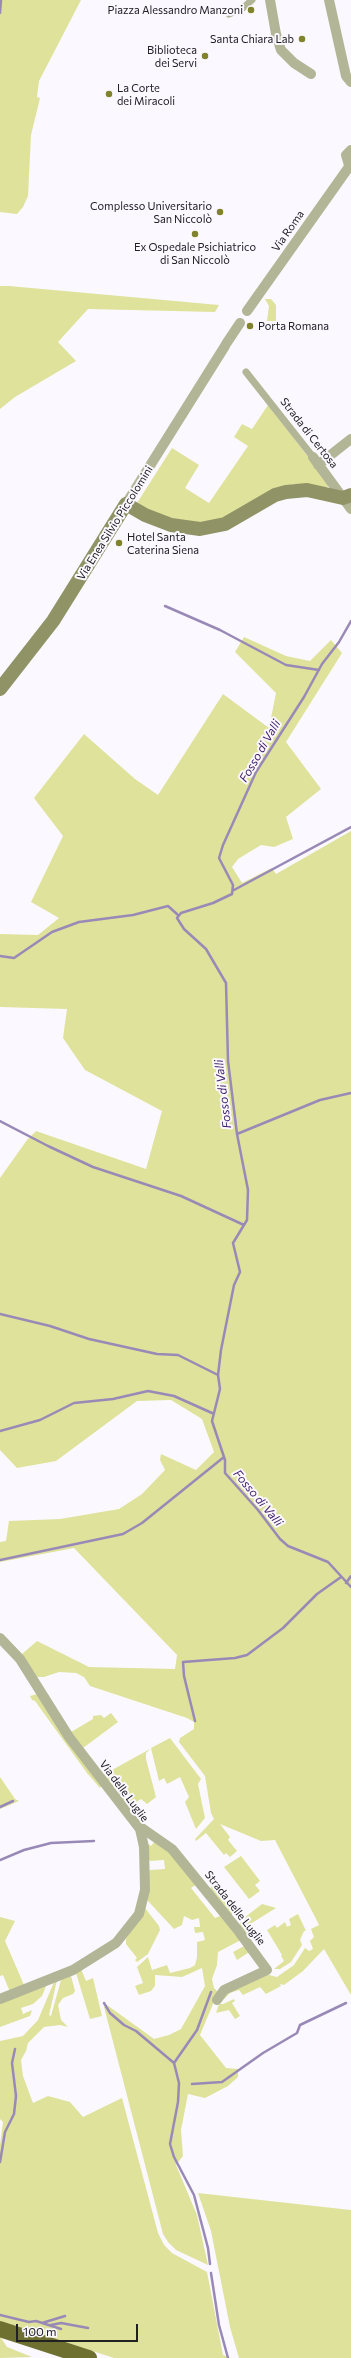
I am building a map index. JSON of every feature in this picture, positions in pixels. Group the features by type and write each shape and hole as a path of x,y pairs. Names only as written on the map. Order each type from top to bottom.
{"highway":[{"path":"0,2329 89,2358"}],"main road":[{"path":"126,504 146,515 171,525 200,529 225,524 275,495 286,492 307,490 348,500"},
{"name":"Via Enea Silvio Piccolomini","path":"0,689 53,621 126,504"}],"street":[{"path":"229,14 243,8 252,0"},
{"path":"270,0 276,34 281,50 294,64 311,74"},
{"path":"329,0 350,81"},
{"name":"Via Roma","path":"247,312 350,164 346,155 351,150"},
{"name":"Via Enea Silvio Piccolomini","path":"126,504 240,323"},
{"name":"Strada di Certosa","path":"246,372 348,500"},
{"path":"316,461 351,439"},
{"name":"Via delle Luglie","path":"0,1638 17,1654 69,1737 137,1825 144,1842 145,1890 139,1914 123,1938 73,1970 0,1999"},
{"name":"Strada delle Luglie","path":"137,1825 172,1849 237,1928 267,1970 224,1990 217,2000"}],"green space":[{"path":"0,0 81,0 39,81 37,97 40,98 31,135 28,196 23,207 17,214 0,212"},
{"path":"0,286 219,305 215,312 88,309 58,342 76,361 15,397 0,409"},
{"path":"265,299 271,299 276,305 276,321 267,321 269,306"},
{"path":"268,405 330,485 326,488 307,484 293,484 277,489 225,519 198,525 158,516 137,503 172,448 199,465 185,488 209,503 248,446 234,437 242,424 252,429"},
{"path":"244,637 286,656 310,661 331,640 342,653 286,742 321,789 286,817 293,839 274,847 261,845 238,859 232,867 242,883 272,868 276,874 351,831 351,1995 324,1949 303,1971 284,1985 280,1984 281,1986 266,1994 260,1987 243,1995 239,1990 230,1993 224,1999 224,1994 265,1974 277,1977 294,1965 305,1948 309,1951 313,1949 310,1941 314,1937 311,1929 319,1925 315,1917 275,1840 261,1841 220,1824 230,1837 228,1840 237,1851 230,1857 226,1853 224,1855 206,1833 196,1841 195,1839 214,1819 211,1813 205,1776 179,1742 180,1738 194,1729 194,1722 187,1718 90,1686 84,1677 76,1673 59,1672 44,1677 36,1677 22,1654 37,1641 89,1667 175,1669 177,1655 74,1548 0,1562 0,1542 6,1541 9,1521 60,1519 119,1509 142,1494 165,1470 160,1460 161,1454 196,1470 214,1452 202,1419 171,1400 137,1401 56,1461 17,1468 0,1450 0,1178 27,1140 36,1131 146,1169 162,1111 85,1070 63,1038 67,1009 0,1007 0,934 38,935 59,918 31,902 63,836 34,798 84,734 135,779 158,795 223,694 269,728 276,693 235,652"},
{"path":"37,1694 102,1785 100,1788 87,1773 35,1701 32,1700 30,1696"},
{"path":"111,1713 118,1722 83,1748 71,1732 93,1719 93,1716 101,1715 104,1718"},
{"path":"170,1738 201,1779 198,1784 205,1818 196,1829 185,1802 189,1797 180,1777 167,1784 164,1778 159,1781 151,1748"},
{"path":"150,1749 146,1753 146,1759 156,1797 147,1804 141,1799 135,1803 143,1816 137,1819 103,1775"},
{"path":"0,1777 15,1799 19,1801 0,1809"},
{"path":"155,1841 166,1849 197,1884 191,1888 215,1918 220,1916 241,1940 218,1952 217,1965 212,1979 214,1988 218,1992 200,2035 226,2068 238,2069 238,2077 228,2086 205,2098 188,2094 181,2130 183,2156 176,2165 197,2215 208,2265 176,2250 163,2234 104,2007 107,2005 154,2039 169,2035 181,2029 205,1986 202,1968 182,1977 155,1975 155,1986 151,1991 139,1995 135,1986 143,1983 137,1967 148,1957 152,1970 167,1965 170,1973 190,1968 195,1965 197,1957 197,1942 205,1940 203,1932 195,1933 194,1927 200,1927 199,1918 192,1920 184,1916 182,1925 174,1929 148,1901 148,1873 150,1870 165,1869 164,1860 150,1861 148,1858 148,1844 151,1846"},
{"path":"241,1856 260,1881 255,1885 260,1891 249,1899 224,1867"},
{"path":"216,1883 218,1885 214,1888 234,1913 231,1915 209,1889"},
{"path":"262,1904 276,1908 247,1926 251,1933 247,1935 240,1925 240,1921"},
{"path":"145,1908 159,1926 160,1930 148,1954 137,1962 135,1960 137,1958 126,1944 126,1939"},
{"path":"298,1914 306,1931 304,1931 300,1940 302,1945 291,1962 280,1969 274,1969 284,1961 267,1930 275,1925 277,1928 285,1922 287,1927 291,1925 289,1919"},
{"path":"0,1917 15,1921 5,1941 24,1985 10,1992 3,1975 0,1976"},
{"path":"246,1945 251,1951 237,1960 233,1952"},
{"path":"81,1969 86,1981 93,1978 102,2016 90,2019 76,1973"},
{"path":"71,1976 75,1991 73,1994 63,1998 58,2005 61,2020 68,2027 60,2025 44,2027 28,2043 21,2060 23,2076 33,2103 48,2096 70,2102 83,2117 122,2098 158,2233 164,2245 172,2253 207,2272 223,2355 231,2358 114,2358 0,2321 0,2145 3,2122 0,2119 0,2041 23,2036 38,2020 54,1982 57,1980 49,2015 51,2016 61,1980"},
{"path":"47,1984 42,1996 33,2004 21,2008 23,2014 32,2010 30,2016 0,2027 0,2002"},
{"path":"234,1999 235,2001 232,2003 240,2016 235,2019 229,2010 216,2013 219,2004 223,2004"},
{"path":"198,2193 351,2210 351,2358 239,2358 230,2327 211,2231"},
{"path":"0,2336 7,2347 32,2357 0,2358"}],"waterway":[{"path":"0,13 1,0"},
{"path":"165,606 220,630 286,665 319,670"},
{"name":"Fosso di Valli","path":"351,621 339,642 322,664 304,697 256,772 223,845 219,858 233,885 232,894 213,903 181,913 177,918 184,929 206,949 226,983 228,1061 237,1134 248,1190 247,1220 233,1243 240,1272 234,1285 221,1350 218,1375 220,1389 212,1421 225,1460 225,1473 258,1510 280,1539 288,1546 328,1562 351,1587"},
{"path":"234,890 351,827"},
{"path":"0,956 14,958 52,932 79,922 133,915 168,906 178,915"},
{"path":"237,1134 320,1100 351,1093"},
{"path":"0,1121 93,1167 181,1196 244,1225"},
{"path":"0,1314 50,1326 89,1339 157,1354 178,1355 218,1375"},
{"path":"0,1431 40,1420 74,1403 113,1399 148,1391 174,1396 212,1413"},
{"path":"0,1560 123,1534 142,1523 224,1457"},
{"name":"Fosso di Valli","path":"346,1583 351,1576"},
{"path":"195,1721 184,1676 183,1662 235,1658 247,1655 283,1628 317,1594 341,1577"},
{"path":"0,1807 13,1801"},
{"path":"0,1860 24,1850 51,1843 94,1841"},
{"path":"210,2264 208,2248 194,2195 174,2157 170,2144 178,2102 179,2083 174,2063 197,2030 211,1992"},
{"path":"104,2003 110,2013 124,2025 136,2031 174,2063"},
{"path":"192,2084 222,2082 263,2053 297,2033 300,2025 346,2003"},
{"path":"0,2162 5,2132 14,2114 16,2096 12,2063 15,2049"},
{"path":"211,2273 219,2325 228,2358"},
{"path":"0,2315 29,2322 36,2321 61,2329"},
{"path":"42,2323 65,2316"},
{"path":"51,2325 61,2323 88,2328"}],"place":[{"name":"Piazza Alessandro Manzoni","path":"251,10"},
{"name":"Santa Chiara Lab","path":"302,39"},
{"name":"Biblioteca dei Servi","path":"205,56"},
{"name":"La Corte dei Miracoli","path":"109,94"},
{"name":"Complesso Universitario San Niccolò","path":"220,212"},
{"name":"Ex Ospedale Psichiatrico di San Niccolò","path":"195,234"},
{"name":"Porta Romana","path":"250,326"},
{"name":"Hotel Santa Caterina Siena","path":"119,543"}]}
